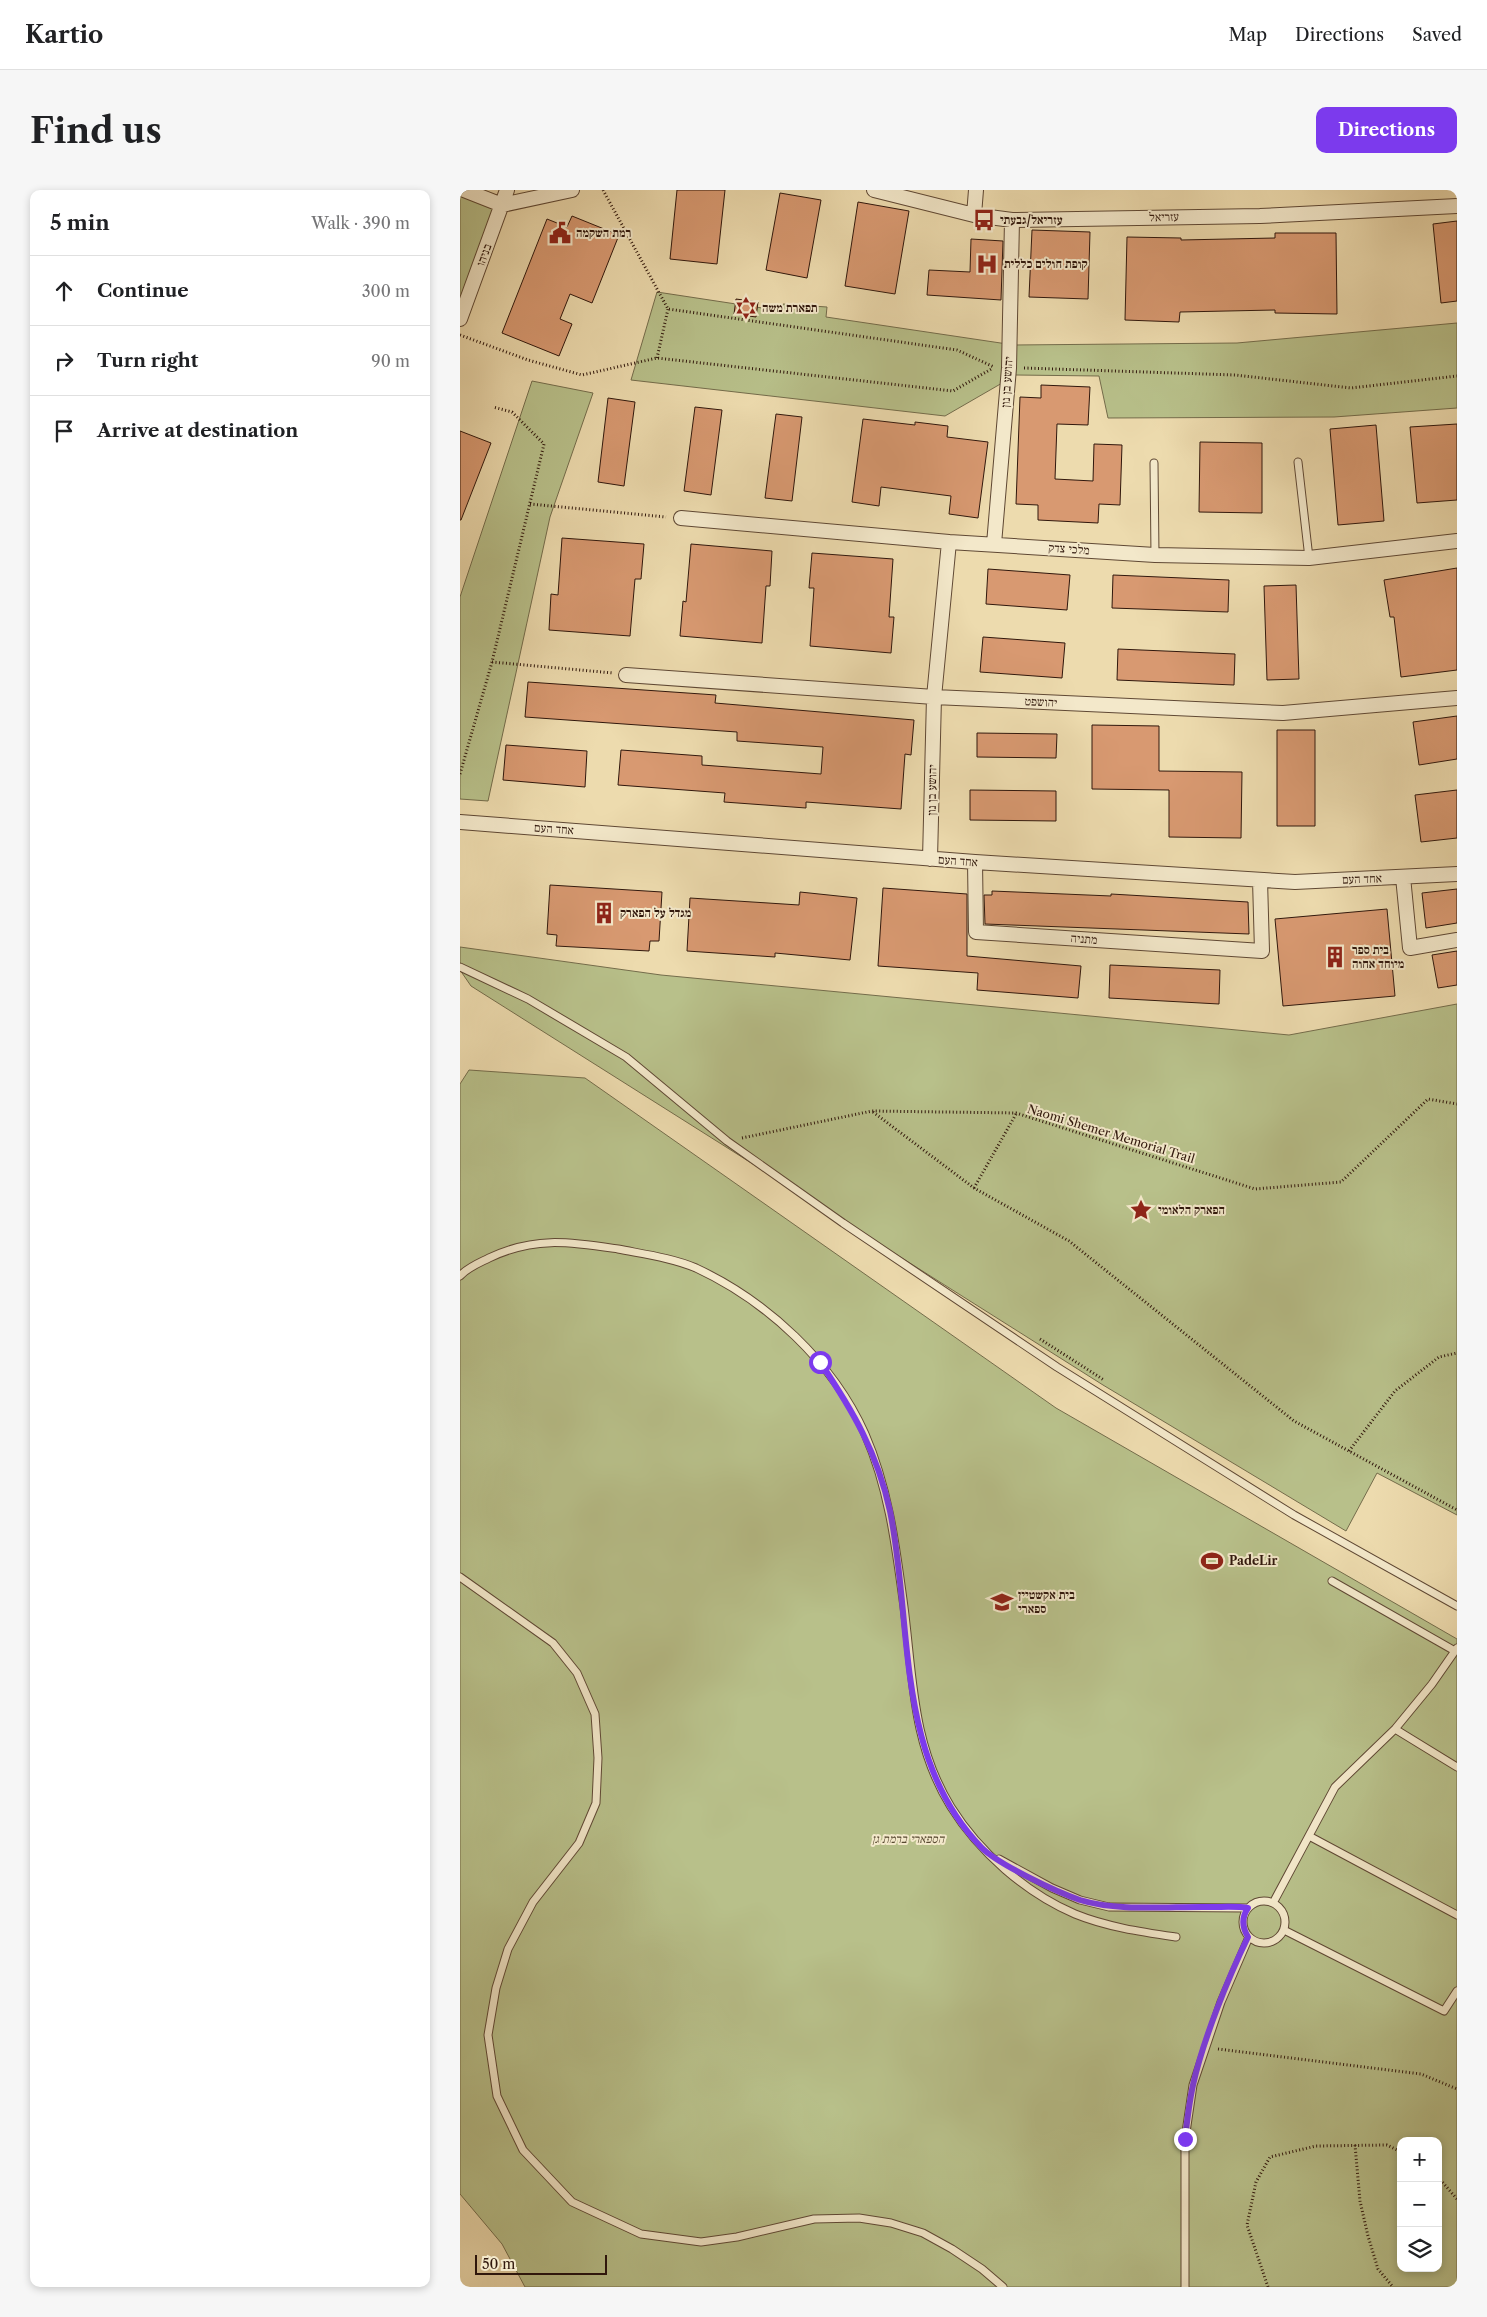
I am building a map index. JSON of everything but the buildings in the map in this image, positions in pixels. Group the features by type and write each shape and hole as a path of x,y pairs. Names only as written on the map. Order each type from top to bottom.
{"street":[{"path":"464,190 502,205 572,190"},
{"name":"בניהו","path":"460,319 463,305 508,190"},
{"name":"עזריאל","path":"874,190 974,216 1012,220 1260,216 1457,206"},
{"path":"974,216 976,190"},
{"name":"יהושע בן נון","path":"994,544 1002,368 1012,220"},
{"name":"מלכי צדק","path":"681,518 949,542 1155,555 1309,558 1457,541"},
{"name":"יהושע בן נון","path":"930,859 934,696 949,542"},
{"name":"יהושפט","path":"626,675 934,696 1283,713 1457,698"},
{"name":"אחד העם","path":"460,822 930,859 1295,882 1457,874"},
{"name":"מתניה","path":"975,862 976,932 1262,951 1260,880"},
{"path":"1403,877 1410,948 1457,940"}],"lane":[{"path":"1298,462 1309,558"},
{"path":"1154,463 1155,555"},
{"path":"460,967 528,999 626,1057 727,1141 843,1223 1066,1372 1294,1515 1457,1606"},
{"path":"460,1276 466,1269 513,1247 549,1242 592,1245 642,1253 694,1268 754,1301 797,1336 820,1362 864,1432 890,1510 904,1611 912,1694 920,1734 936,1776 950,1805 982,1848 1010,1874 1047,1899 1075,1914 1137,1932 1176,1936"},
{"path":"460,1577 553,1643 577,1673 595,1714 598,1758 596,1803 579,1843 533,1902 508,1950 496,1988 489,2025 488,2035 497,2096 523,2150 572,2202 640,2234 701,2242 737,2237 814,2219 858,2218 891,2222 923,2233 968,2258 1004,2287"},
{"path":"1273,1903 1335,1787 1395,1729 1432,1684 1456,1650 1332,1582"},
{"path":"1395,1729 1457,1767"},
{"path":"1309,1836 1457,1915"},
{"path":"982,1848 1018,1871 1052,1888 1080,1900 1109,1907 1248,1908"},
{"path":"1264,1901 1273,1903 1282,1911 1285,1917 1284,1930 1280,1937 1268,1943 1254,1941 1248,1937 1243,1924 1248,1908 1257,1902 1264,1901"},
{"path":"1284,1930 1444,2012 1457,1991"},
{"path":"1185,2287 1185,2139 1193,2085 1206,2044 1248,1937"}],"path":[{"path":"603,190 668,309 657,358"},
{"path":"668,309 957,350 1002,368 1235,375 1351,388 1457,376"},
{"path":"460,335 528,360 582,375 657,358 954,391 1002,368"},
{"path":"460,774 492,662 544,444 512,412 493,407"},
{"path":"530,504 681,518"},
{"path":"492,662 626,675"},
{"name":"Naomi Shemer Memorial Trail","path":"727,1141 872,1111 1016,1114 1255,1189 1341,1182 1428,1099 1457,1104"},
{"path":"872,1111 974,1188 1069,1241 1294,1421 1457,1510"},
{"path":"974,1188 1016,1114"},
{"path":"1035,1335 1110,1384"},
{"path":"1349,1451 1395,1391 1439,1357 1457,1354"},
{"path":"1206,2044 1218,2049 1254,2055 1421,2074 1457,2089"},
{"path":"1355,2145 1360,2201 1368,2236 1378,2269 1393,2287"},
{"path":"1268,2287 1247,2225 1256,2182 1270,2157 1316,2146 1387,2145 1397,2150"},
{"path":"1442,2181 1457,2199"}],"green space":[{"path":"460,190 502,205 460,304"},
{"path":"657,292 782,311 783,304 827,307 826,317 1014,345 1237,343 1457,323 1457,408 1334,417 1108,418 1099,376 1016,375 945,416 631,380"},
{"path":"532,381 593,393 550,517 488,801 460,799 460,597"},
{"name":"הפארק הלאומי","path":"460,947 661,975 1289,1035 1457,1004 1457,1515 1377,1473 1346,1531 1103,1385 471,986 460,970"},
{"name":"הספארי ברמת גן","path":"469,1070 585,1078 1056,1408 1457,1639 1457,2287 525,2287 502,2244 460,2194 460,1084"}],"place":[{"name":"עזריאל/גבעתי","path":"984,220"},
{"name":"רמת השקמה","path":"560,233"},
{"name":"קופת חולים כללית","path":"987,264"},
{"name":"תפארת משה","path":"746,308"},
{"name":"מגדל על הפארק","path":"604,913"},
{"name":"בית ספר מיוחד אחוה","path":"1335,957"},
{"name":"הפארק הלאומי","path":"1141,1210"},
{"name":"PadeLir","path":"1212,1561"},
{"name":"בית אקשטיין ספארי","path":"1002,1602"}],"route":[{"path":"820,1362 864,1432 890,1510 904,1611 912,1694 920,1734 936,1776 950,1805 965,1827 982,1848 1018,1871 1080,1900 1109,1907 1191,1906 1248,1908 1243,1924 1248,1937 1221,2002 1199,2064 1193,2085 1185,2139"}]}
